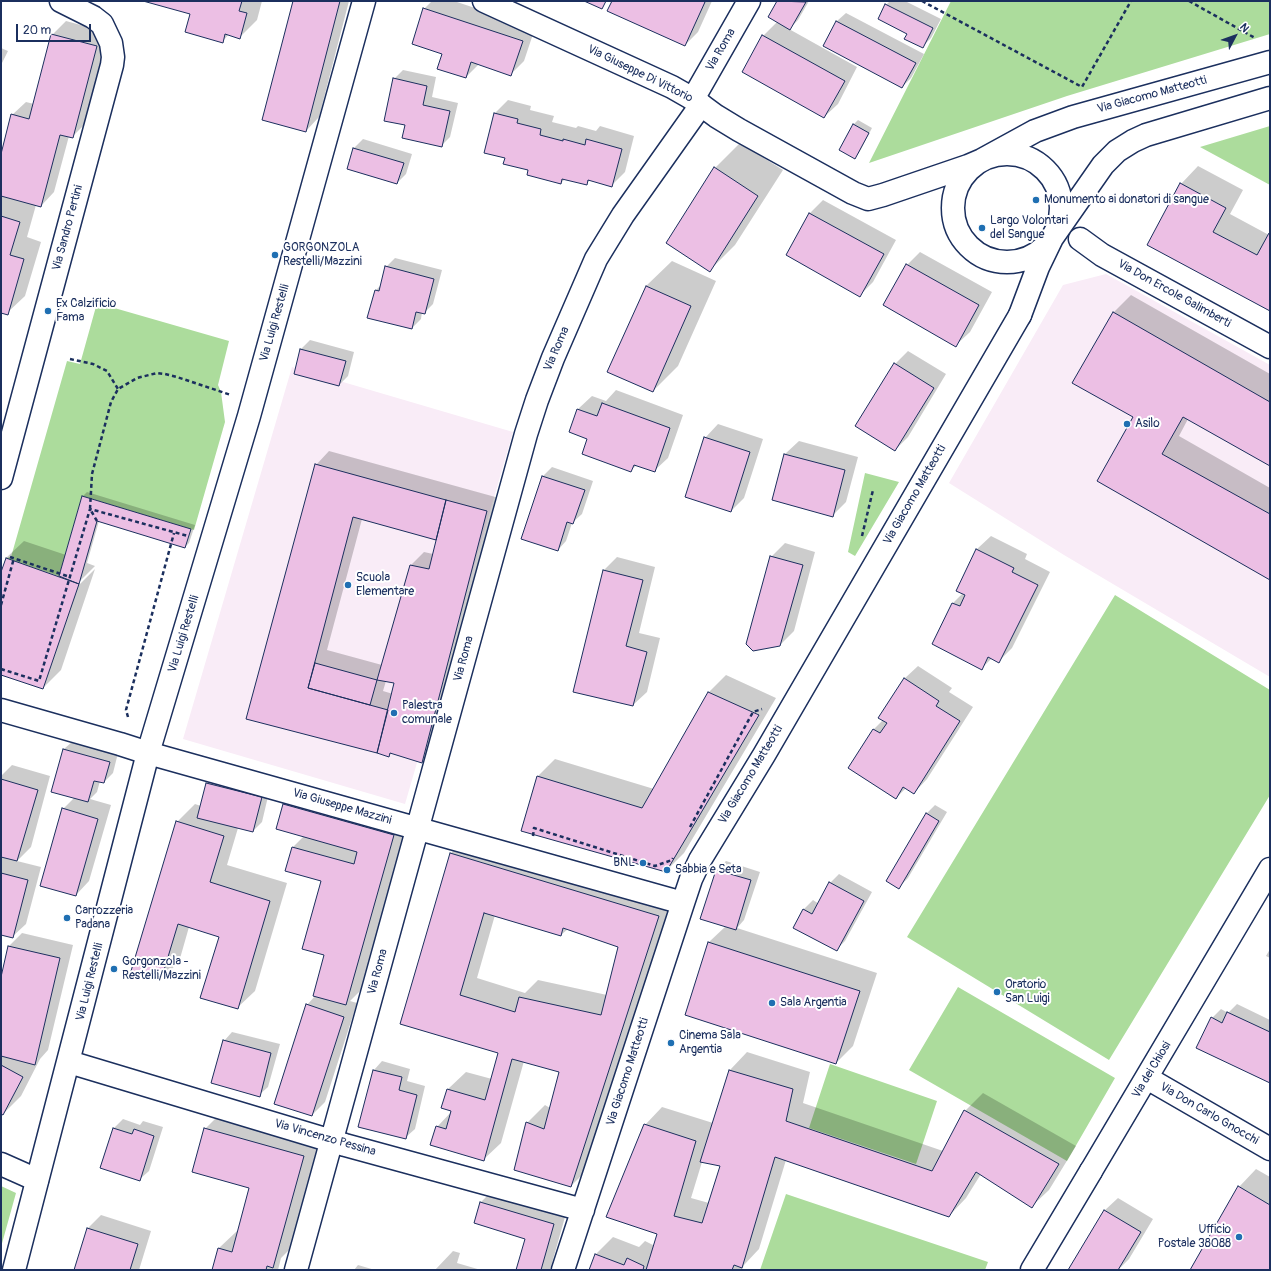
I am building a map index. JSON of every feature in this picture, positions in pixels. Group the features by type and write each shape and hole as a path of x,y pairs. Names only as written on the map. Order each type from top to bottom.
{"street":[{"name":"Via Sandro Pertini","path":"1,478 112,65 111,43 102,24 93,17 61,1"},
{"name":"Via Luigi Restelli","path":"14,1270 148,753 249,416 364,1"},
{"name":"Via Giuseppe Di Vittorio","path":"484,1 672,87 727,123 852,193 864,198 873,198 942,176 982,160"},
{"name":"Via Roma","path":"296,1270 526,434 545,377 596,259 613,230 697,102 749,1"},
{"name":"Via Giacomo Matteotti","path":"982,160 1035,132 1088,112 1270,62"},
{"path":"1052,238 1060,219 1061,200 1056,184 1046,170 1033,160 1014,154 994,155 974,165 964,174 954,198 953,210 959,232 967,244 981,255 1003,262 1012,262 1026,258 1044,248 1052,238 1089,186 1103,165 1111,156 1123,147 1146,135 1270,98"},
{"name":"Via Giacomo Matteotti","path":"563,1270 691,879 706,850 764,755 1020,315 1046,247 1052,238"},
{"name":"Via Don Ercole Galimberti","path":"1080,239 1102,255 1270,347"},
{"name":"Via Giuseppe Mazzini","path":"1,710 683,904"},
{"name":"Via dei Chiosi","path":"1032,1270 1270,869"},
{"name":"Via Vincenzo Pessina","path":"69,1062 332,1140 582,1210"},
{"name":"Via Don Carlo Gnocchi","path":"1147,1078 1270,1149"},
{"path":"1,1164 37,1180"}],"path":[{"path":"922,1 1082,87 1131,1"},
{"path":"1189,1 1255,38"},
{"path":"70,359 93,364 107,371 118,389"},
{"path":"1,669 40,681 90,509 92,474 111,402 118,389 137,378 157,373 177,377 234,396"},
{"path":"865,540 861,538 874,490"},
{"path":"90,509 97,521"},
{"path":"90,509 189,537"},
{"path":"128,716 126,710 174,533"},
{"path":"10,557 70,577"},
{"path":"1,605 14,558"},
{"path":"686,833 753,712 766,707"},
{"path":"533,834 534,828 655,866 672,860 675,853"}],"shaded area":[{"name":"Asilo","path":"1106,274 1270,365 1270,677 1064,555 949,483 1063,285"},
{"name":"Scuola Elementare","path":"292,367 513,432 405,804 183,739"}],"green space":[{"path":"951,1 1270,1 1270,34 1067,96 869,163"},
{"path":"1270,126 1270,185 1200,147"},
{"path":"97,303 229,341 218,385 221,392 225,422 194,530 82,496 59,576 6,558 11,557 67,361 80,364"},
{"path":"865,473 899,482 855,556 848,552"},
{"path":"1115,595 1270,690 1270,795 1109,1060 907,937"},
{"path":"958,987 1115,1078 1067,1161 909,1070"},
{"path":"830,1064 937,1101 916,1164 809,1128"},
{"path":"1,1186 16,1193 1,1247"},
{"path":"786,1194 988,1262 985,1270 760,1270"}],"building":[{"path":"143,1 242,1 239,11 247,13 240,39 225,34 223,43 185,32 190,14"},
{"path":"293,1 340,1 306,132 262,120"},
{"path":"584,1 606,1 602,9"},
{"path":"612,1 705,2 685,46 607,11"},
{"path":"777,1 806,2 790,30 768,17"},
{"path":"885,4 933,28 923,48 904,39 907,34 878,19"},
{"path":"423,8 523,41 511,76 471,62 466,78 437,69 442,54 412,44"},
{"path":"836,21 916,63 902,88 823,46"},
{"path":"51,34 97,46 73,138 60,135 41,207 1,196 1,154 11,114 29,119"},
{"path":"762,35 845,81 824,118 742,72"},
{"path":"393,78 427,86 423,105 450,111 442,147 402,138 405,125 384,121"},
{"path":"494,113 518,119 517,123 541,129 540,135 585,145 586,139 622,149 612,187 588,180 587,185 562,179 561,184 527,175 528,170 503,164 505,158 484,153"},
{"path":"853,124 869,133 855,159 839,150"},
{"path":"353,148 404,163 397,184 347,169"},
{"path":"714,167 758,196 710,272 666,243"},
{"path":"1180,183 1226,208 1213,232 1257,255 1270,233 1270,311 1147,245"},
{"path":"809,213 884,254 860,297 786,255"},
{"path":"1,216 20,222 10,255 24,259 8,315 1,313"},
{"path":"906,264 979,305 956,347 883,305"},
{"path":"385,266 434,279 425,314 416,312 412,329 367,318 375,290 379,291"},
{"path":"646,286 691,306 653,392 607,372"},
{"path":"1113,312 1270,402 1270,466 1183,417 1162,454 1270,514 1270,580 1097,481 1133,417 1072,383"},
{"path":"300,349 346,361 339,386 294,374"},
{"path":"894,363 934,388 895,451 855,426"},
{"path":"602,403 670,428 655,472 634,465 631,472 582,454 587,439 569,432 577,409 597,416"},
{"path":"704,437 750,452 731,512 685,497"},
{"path":"784,454 845,470 833,517 772,500"},
{"path":"315,464 446,500 436,540 353,517 308,688 388,710 377,753 246,719"},
{"path":"542,476 585,490 573,524 567,522 558,551 521,539"},
{"path":"82,496 191,529 185,548 97,521 79,584 59,576"},
{"path":"446,500 487,511 422,763 390,753 389,757 377,753 394,683 377,680 410,565 429,569"},
{"path":"976,549 1014,568 1012,572 1038,585 999,663 988,657 982,670 932,644 952,603 960,606 965,595 956,591"},
{"path":"770,556 803,565 780,646 753,651 746,644"},
{"path":"6,558 79,584 43,689 1,675 1,572"},
{"path":"603,570 643,580 626,646 647,652 633,706 573,692"},
{"path":"315,663 377,680 370,705 308,688"},
{"path":"904,678 939,701 936,706 960,721 914,794 903,787 896,799 848,768 873,729 880,733 887,723 878,718"},
{"path":"708,692 759,715 666,872 521,831 537,776 642,808"},
{"path":"63,749 110,762 104,783 94,781 88,802 51,792"},
{"path":"1,779 38,790 17,861 1,857"},
{"path":"206,783 262,797 253,832 197,818"},
{"path":"283,804 394,835 346,1005 313,996 324,955 302,949 321,881 285,871 292,847 354,864 357,852 276,829"},
{"path":"62,808 98,819 76,896 40,886"},
{"path":"926,813 939,821 899,889 886,881"},
{"path":"176,821 224,836 210,882 270,901 238,1009 200,998 219,937 178,924 161,980 131,971"},
{"path":"450,853 659,916 571,1187 514,1170 526,1122 544,1129 559,1072 512,1059 484,1161 430,1145 436,1126 446,1129 451,1111 441,1108 447,1089 485,1100 498,1053 400,1024","holes":["484,913 561,936 563,928 618,947 601,1015 519,997 515,1012 460,995"]},
{"path":"716,870 751,880 736,930 700,919"},
{"path":"1,873 28,880 13,938 1,935"},
{"path":"829,882 864,901 837,951 793,928 803,909 812,914"},
{"name":"Sala Argentia","path":"708,942 860,991 836,1064 685,1015"},
{"path":"8,946 60,958 35,1065 1,1056 1,977"},
{"path":"306,1004 344,1017 312,1116 274,1104"},
{"path":"1227,1012 1270,1032 1270,1083 1196,1048 1211,1017 1222,1023"},
{"path":"223,1040 271,1053 260,1097 211,1083"},
{"path":"1,1065 23,1077 3,1115 1,1114"},
{"path":"373,1070 402,1077 399,1090 417,1095 406,1139 358,1127"},
{"path":"729,1070 793,1089 786,1121 932,1171 964,1110 1059,1164 1032,1208 976,1172 949,1217 775,1157 742,1268 734,1265 732,1270 646,1270 657,1234 606,1217 644,1124 696,1141 674,1216 702,1223 720,1166 700,1162"},
{"path":"113,1128 132,1134 134,1129 154,1136 140,1181 100,1168"},
{"path":"204,1128 304,1156 273,1268 267,1266 266,1270 212,1270 218,1248 232,1252 249,1188 192,1172"},
{"name":"Ufficio Postale 38088","path":"1238,1186 1270,1205 1270,1270 1190,1270"},
{"path":"480,1202 554,1224 541,1270 516,1270 525,1239 474,1223"},
{"path":"1104,1210 1141,1232 1118,1270 1068,1270"},
{"path":"87,1228 138,1244 130,1270 74,1270"},
{"path":"595,1254 624,1265 627,1258 644,1266 643,1270 589,1270"}],"place":[{"name":"Monumento ai donatori di sangue","path":"1036,200"},
{"name":"Largo Volontari del Sangue","path":"982,228"},
{"name":"GORGONZOLA Restelli/Mazzini","path":"275,255"},
{"name":"Ex Calzificio Fama","path":"48,311"},
{"name":"Asilo","path":"1127,424"},
{"name":"Scuola Elementare","path":"348,585"},
{"name":"Palestra comunale","path":"394,713"},
{"name":"BNL","path":"643,863"},
{"name":"Sabbia e Seta","path":"667,870"},
{"name":"Carrozzeria Padana","path":"67,918"},
{"name":"Gorgonzola - Restelli/Mazzini","path":"114,969"},
{"name":"Oratorio San Luigi","path":"997,992"},
{"name":"Sala Argentia","path":"772,1003"},
{"name":"Cinema Sala Argentia","path":"671,1043"},
{"name":"Ufficio Postale 38088","path":"1239,1237"}]}
